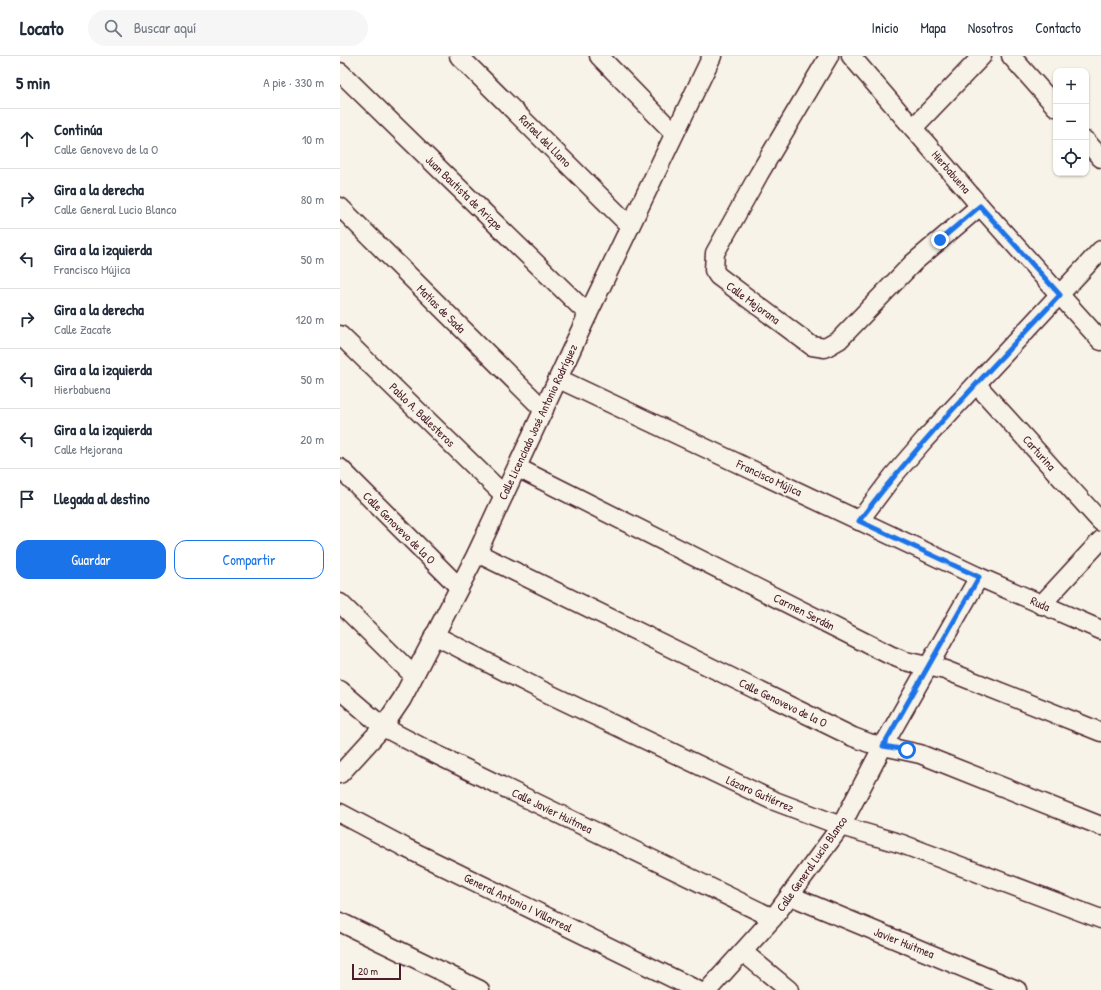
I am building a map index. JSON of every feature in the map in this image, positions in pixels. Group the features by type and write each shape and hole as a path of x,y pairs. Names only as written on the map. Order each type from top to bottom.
{"street":[{"name":"Rafael del Llano","path":"459,56 630,226"},
{"name":"Calle Licenciado José Antonio Rodríguez","path":"340,774 383,727 402,699 477,553 518,468 588,314 712,56"},
{"name":"Calle Mejorana","path":"829,56 759,174 715,254 714,270 718,276 812,346 825,348 839,340 913,263 980,206"},
{"name":"Hierbabuena","path":"851,56 980,206 1101,341"},
{"path":"913,128 982,56"},
{"path":"1011,56 1053,104"},
{"path":"603,58 674,133"},
{"name":"Juan Bautista de Arizpe","path":"340,72 588,314"},
{"path":"1089,144 1101,158"},
{"name":"Matías de Sada","path":"340,207 544,410"},
{"path":"859,521 898,470 1101,250"},
{"name":"Pablo A. Ballesteros","path":"340,334 504,495"},
{"name":"Francisco Mújica","path":"559,379 979,577"},
{"name":"Carturina","path":"977,385 1101,522"},
{"name":"Calle Genovevo de la O","path":"340,468 459,587"},
{"name":"Carmen Serdán","path":"518,468 890,655 911,663 945,670 1101,732"},
{"path":"1042,605 1101,540"},
{"name":"Calle Genovevo de la O","path":"477,553 853,737 883,746 920,754 1101,826"},
{"name":"Calle General Lucio Blanco","path":"708,990 791,896 841,826 883,746 930,666 979,577"},
{"name":"Ruda","path":"979,577 1101,630"},
{"path":"340,603 413,675"},
{"name":"Lázaro Gutiérrez","path":"434,635 545,692 772,800 841,826 902,844 1101,919"},
{"name":"Calle Javier Huitmea","path":"340,690 383,727 425,750 773,918"},
{"name":"General Antonio I Villarreal","path":"340,814 406,848 697,990"},
{"name":"Javier Huitmea","path":"791,896 1017,990"},
{"path":"340,922 480,990"},
{"path":"743,952 789,990"}],"route":[{"path":"907,750 883,746 930,666 979,577 859,521 893,476 925,439 1060,295 980,206 940,240"}]}
